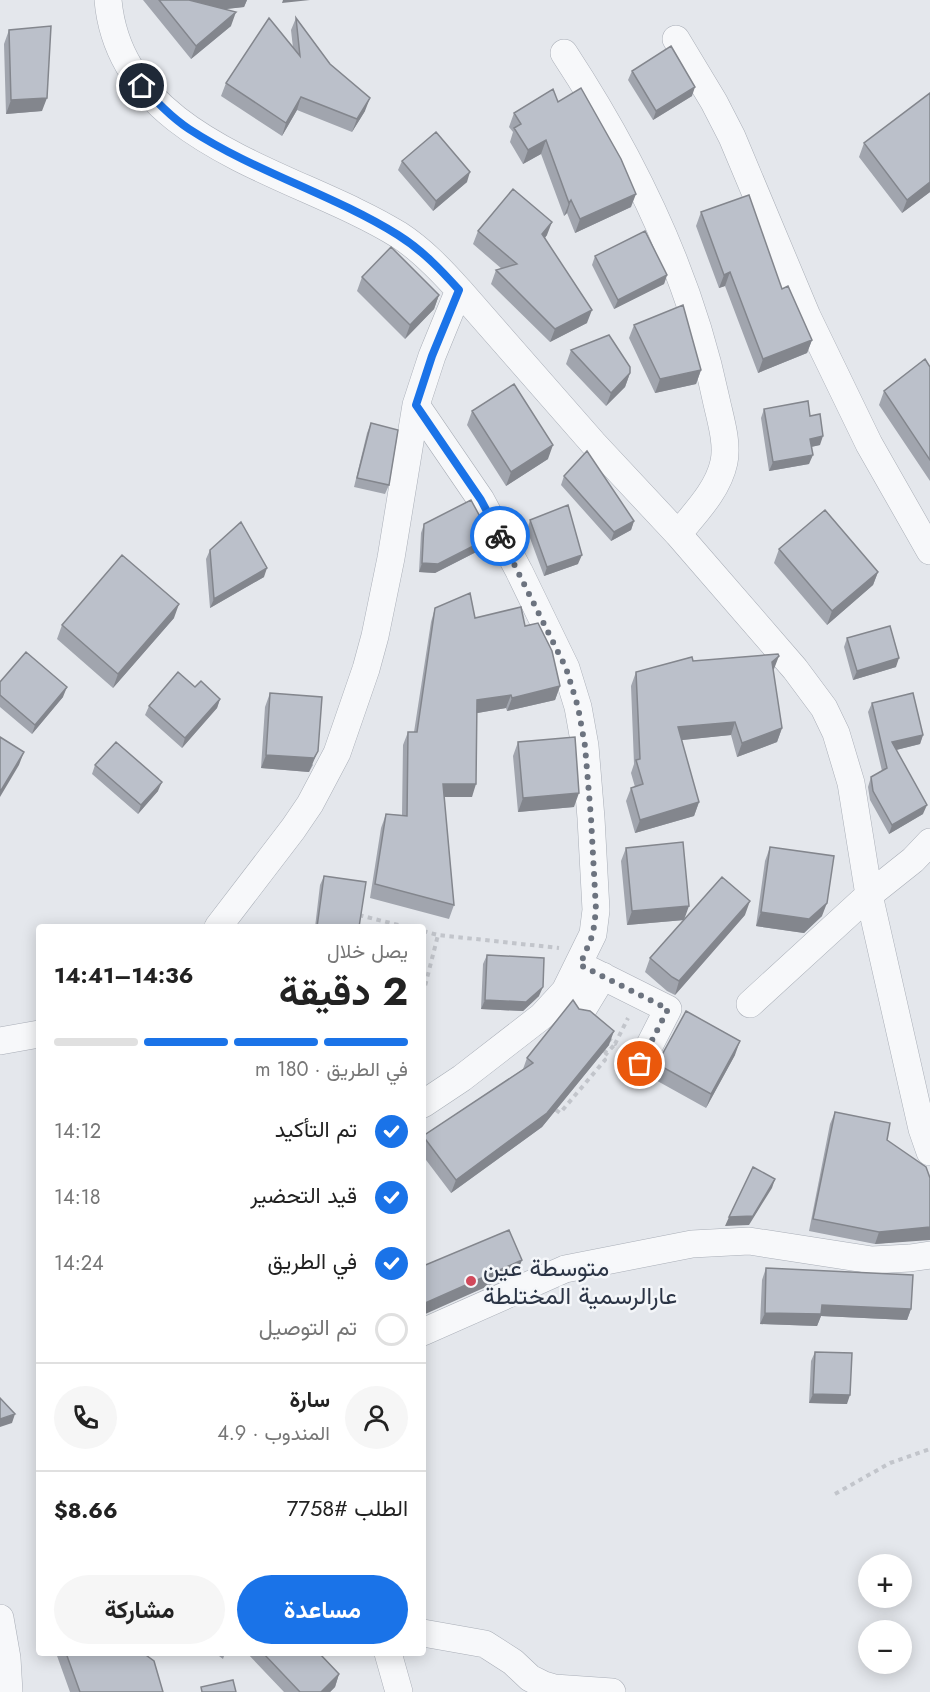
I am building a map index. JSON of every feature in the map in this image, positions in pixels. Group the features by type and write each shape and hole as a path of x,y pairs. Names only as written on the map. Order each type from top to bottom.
{"street":[{"path":"108,0 112,30 142,86 162,107 188,128 231,153 363,215 398,235 425,256 459,290 585,434 678,534 795,669 824,708 836,734 851,783 869,895 908,1071 930,1152"},
{"path":"676,39 714,102 744,162 807,316 864,434 930,551"},
{"path":"564,53 614,133 659,227 688,300 713,385 722,427 725,459 720,478 709,496 678,534"},
{"path":"220,924 310,804 337,753 375,636 391,558 416,405 432,356 459,290"},
{"path":"416,405 481,500 519,571 566,668 578,707 585,746 596,910 584,1009"},
{"path":"750,1004 869,895 913,860 930,842"},
{"path":"590,964 668,1009 640,1064"},
{"path":"426,1102 462,1078 542,1016 590,964"},
{"path":"0,1041 36,1035"},
{"path":"426,1331 564,1269 692,1244 749,1241 872,1260 930,1255"},
{"path":"0,1618 7,1658 9,1692"},
{"path":"426,1634 485,1644 513,1662 530,1678 544,1685 554,1688 612,1692"},
{"path":"389,1656 399,1692"}],"path":[{"path":"359,915 394,924"},
{"path":"426,932 590,964"},
{"path":"426,982 438,935"},
{"path":"556,1110 560,1113 605,1060 603,1059 605,1052 615,1044 632,1010"},
{"path":"606,1037 615,1044"},
{"path":"836,1494 890,1463 930,1449"}],"building":[{"path":"159,0 189,0 236,12 196,46"},
{"path":"269,18 300,56 296,18 330,64 370,98 357,119 301,97 286,123 226,83"},
{"path":"51,26 47,98 11,100 9,30"},
{"path":"671,46 695,87 656,111 632,71"},
{"path":"581,88 621,159 636,194 580,219 571,200 569,203 546,140 528,150 514,128 521,124 514,113 553,89 558,102"},
{"path":"930,93 930,182 907,200 864,143"},
{"path":"436,132 470,172 436,201 402,161"},
{"path":"513,189 552,222 542,234 592,310 555,329 496,270 517,264 478,231"},
{"path":"749,195 782,289 788,286 812,340 763,359 730,272 724,275 701,212"},
{"path":"645,231 667,275 618,300 595,256"},
{"path":"391,247 439,295 410,325 362,277"},
{"path":"683,305 701,370 660,379 634,325"},
{"path":"609,335 630,367 630,373 611,393 571,350"},
{"path":"925,359 930,367 930,460 884,391"},
{"path":"514,384 553,445 511,472 472,411"},
{"path":"808,401 810,416 820,414 823,436 810,439 813,455 773,462 764,409"},
{"path":"371,423 398,430 389,485 357,478"},
{"path":"587,451 634,521 614,532 564,476"},
{"path":"471,500 491,537 438,564 422,563 424,524"},
{"path":"568,505 582,555 547,567 530,520"},
{"path":"825,510 878,572 832,611 779,549"},
{"path":"241,522 267,568 214,599 210,550"},
{"path":"122,555 179,604 118,674 62,625"},
{"path":"470,593 475,618 521,607 525,626 538,623 552,651 560,686 512,698 511,695 477,700 476,784 443,784 454,905 375,884 386,814 407,816 408,732 417,732 435,608"},
{"path":"890,626 899,658 857,671 847,638"},
{"path":"26,652 67,687 35,725 0,695 0,682"},
{"path":"778,654 779,656 772,662 782,728 742,743 735,722 678,727 699,802 640,820 631,788 643,784 636,760 640,759 636,672 692,657 693,661"},
{"path":"178,672 195,687 201,681 220,699 185,738 149,706"},
{"path":"270,693 322,697 318,751 314,758 266,755"},
{"path":"913,693 923,735 892,742 927,805 892,825 873,791 871,777 887,768 872,703"},
{"path":"0,737 24,752 0,792"},
{"path":"575,737 579,793 523,798 518,742"},
{"path":"116,742 162,782 141,805 95,765"},
{"path":"683,842 689,906 632,911 626,848"},
{"path":"770,847 834,856 827,903 809,919 761,912"},
{"path":"324,876 366,882 359,924 317,924"},
{"path":"722,877 750,901 679,981 650,958"},
{"path":"487,955 544,958 543,987 526,1002 485,1000"},
{"path":"573,1000 579,1009 590,1011 614,1031 547,1113 456,1180 426,1140 426,1134 533,1063 527,1058"},
{"path":"686,1011 740,1041 711,1094 657,1064"},
{"path":"835,1112 890,1123 887,1140 926,1167 930,1178 930,1227 879,1232 813,1219"},
{"path":"753,1167 775,1179 753,1216 729,1217"},
{"path":"509,1230 522,1260 426,1303 426,1265"},
{"path":"766,1268 913,1275 911,1309 822,1305 821,1314 765,1313"},
{"path":"815,1352 852,1353 850,1395 813,1394"},
{"path":"0,1398 15,1414 0,1419"},
{"path":"67,1656 147,1656 154,1661 163,1692 80,1692"},
{"path":"266,1656 322,1656 339,1674 321,1692 300,1692"},
{"path":"233,1680 236,1692 202,1692 201,1687"}],"way so far":[{"path":"500,536 566,668 578,707 585,746 596,910 593,934 580,965 668,1009 640,1064"}],"place":[{"name":"متوسطة عين عارالرسمية المختلطة","path":"471,1281"}],"route":[{"path":"142,86 162,107 188,128 231,153 363,215 398,235 420,250 459,290 424,376 416,405 481,500 500,536"}]}
